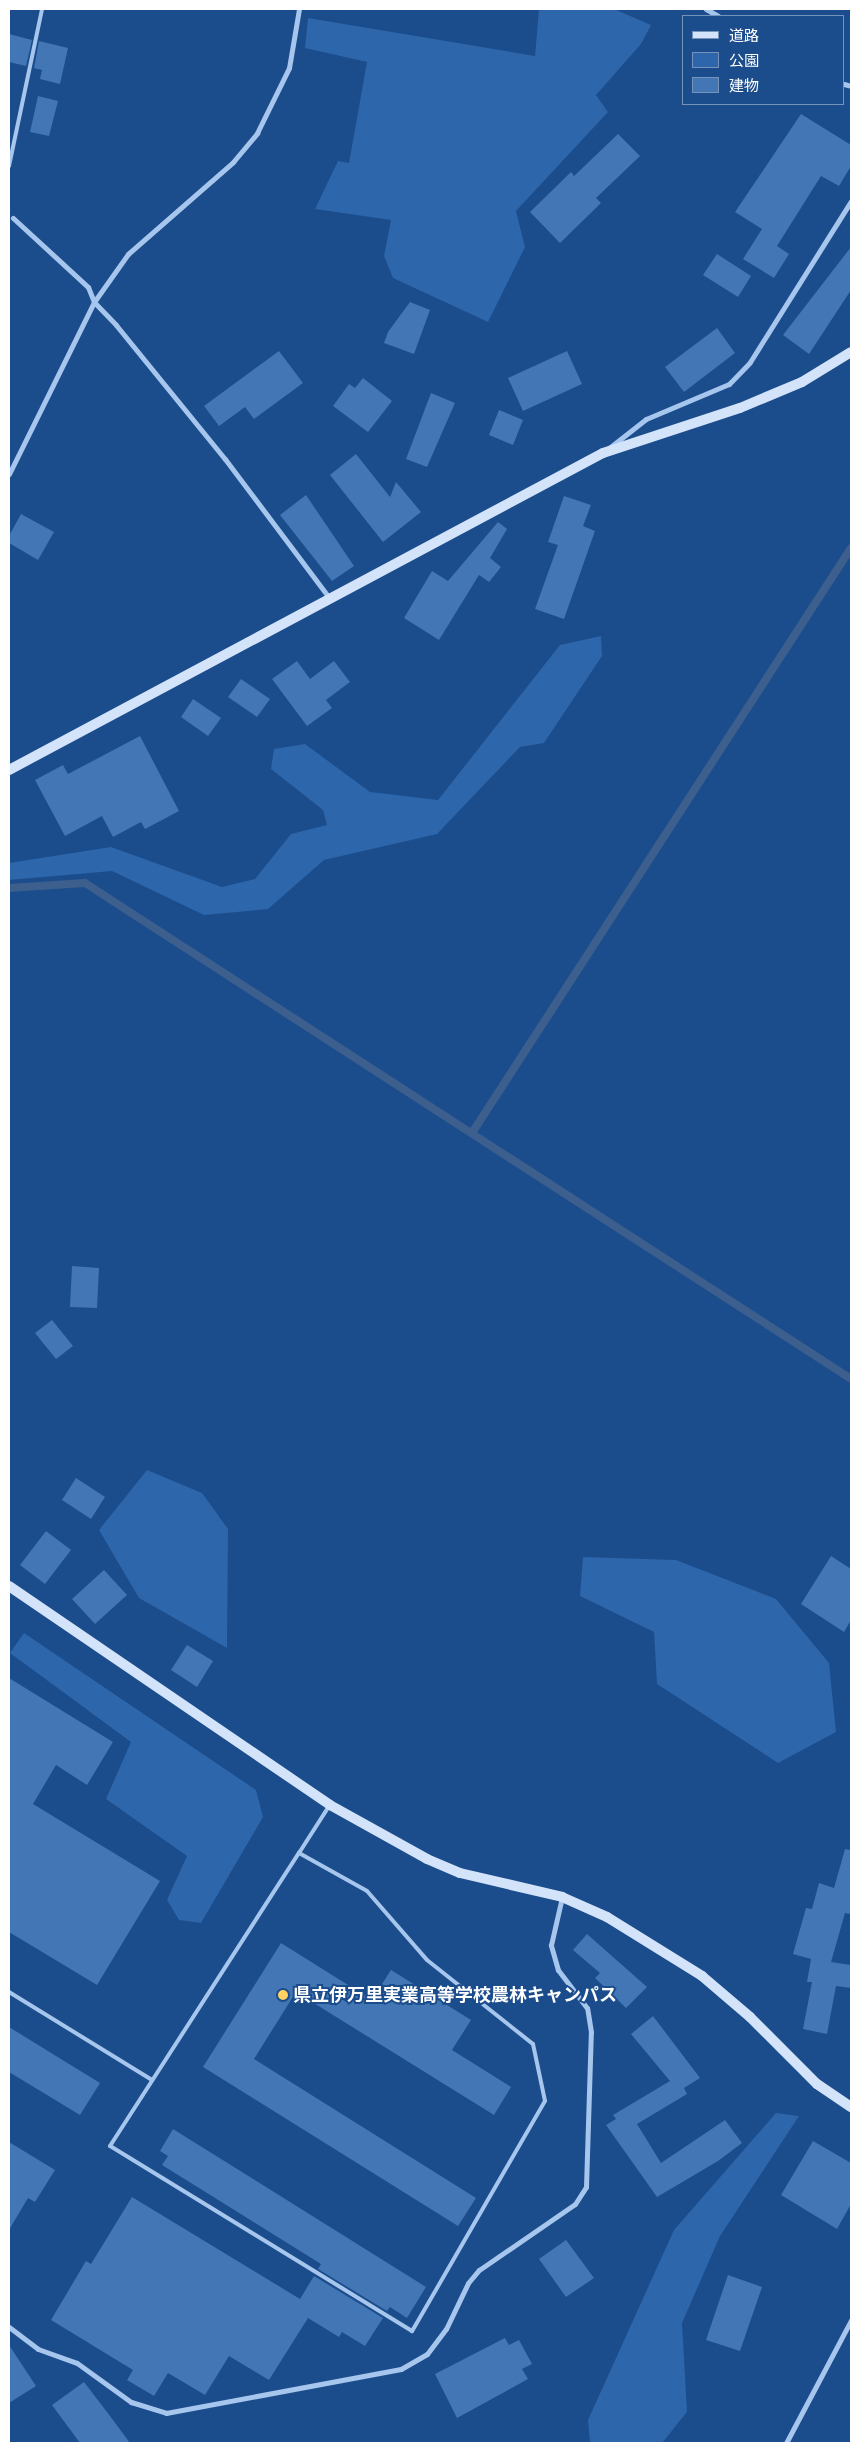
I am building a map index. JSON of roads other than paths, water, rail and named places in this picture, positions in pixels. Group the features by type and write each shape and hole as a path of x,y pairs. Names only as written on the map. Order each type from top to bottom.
{"street":[{"path":"9,474 94,302 128,254 233,162 257,133 289,68 299,9"},
{"path":"9,770 603,453 646,419 728,384 745,368 851,201"},
{"path":"11,217 88,287 94,302 116,325 225,458 330,600"},
{"path":"603,453 740,408 802,382 851,352"},
{"path":"9,1586 330,1805 427,1859 460,1873 562,1896 607,1917 702,1976 750,2017 817,2084 851,2107"},
{"path":"9,2327 38,2349 77,2363 131,2402 166,2413 401,2368 427,2354 446,2329 468,2283 479,2270 575,2204 586,2188 591,2032 586,2008 558,1970 551,1945 562,1896"},
{"path":"786,2443 851,2320"}],"lane":[{"path":"9,166 42,9"},
{"path":"299,1853 367,1890 427,1960 533,2044 545,2101 412,2331 110,2146 152,2080 330,1805"},
{"path":"9,1992 152,2080"}],"waterway":[{"path":"472,1133 851,548"},
{"path":"9,888 85,883 851,1379"}],"place":[{"name":"県立伊万里実業高等学校農林キャンパス","path":"283,1995"}]}
